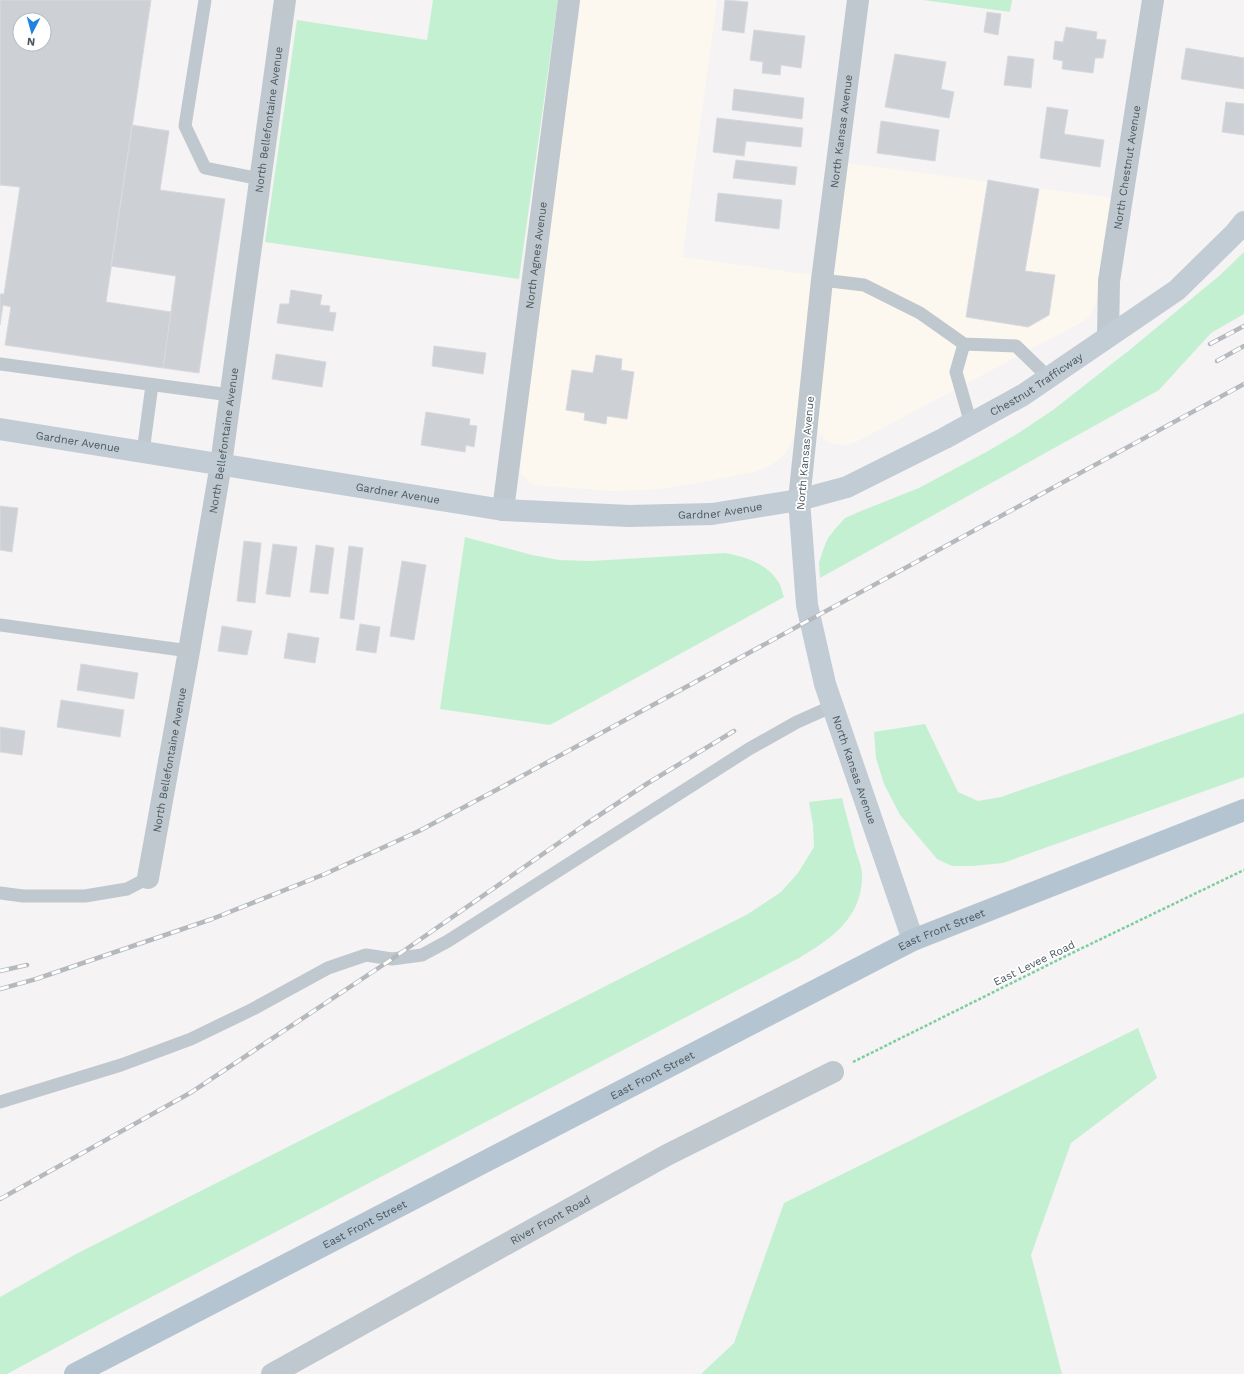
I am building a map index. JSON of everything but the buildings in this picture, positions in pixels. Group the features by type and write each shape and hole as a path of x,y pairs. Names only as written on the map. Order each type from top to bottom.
{"main road":[{"name":"East Front Street","path":"75,1374 913,940 1244,810"}],"street":[{"name":"North Bellefontaine Avenue","path":"148,878 189,652 220,464 285,0"},
{"name":"North Agnes Avenue","path":"503,510 569,0"},
{"name":"North Kansas Avenue","path":"858,0 822,280 799,500 807,605 825,684 913,940"},
{"name":"North Chestnut Avenue","path":"1108,336 1109,281 1153,0"},
{"name":"Chestnut Trafficway","path":"799,500 847,487 946,438 1023,395 1177,290 1235,233 1244,222"},
{"name":"Gardner Avenue","path":"0,429 503,510 629,516 712,514 799,500"},
{"name":"River Front Road","path":"272,1374 667,1155 832,1072"}],"lane":[{"path":"205,0 185,126 205,168 260,179"},
{"path":"822,280 864,285 920,313 964,344 1016,346 1048,377"},
{"path":"964,344 956,372 971,424"},
{"path":"0,364 230,395"},
{"path":"143,452 152,385"},
{"path":"0,625 189,652"},
{"path":"0,1102 121,1065 191,1039 253,1009 328,968 366,955 392,959 422,955 448,942 749,749 797,722 833,706"},
{"path":"0,893 23,896 85,896 126,890 148,878"}],"path":[{"name":"East Levee Road","path":"832,1072 1244,870"}],"shaded area":[{"path":"581,0 717,0 682,257 812,275 795,434 789,448 783,456 768,467 758,471 659,489 612,491 533,485 521,474 519,447"},
{"path":"846,163 1112,198 1096,303 1089,317 858,441 846,445 834,444 825,440 819,433 816,424"}],"green space":[{"path":"433,0 558,0 519,279 265,242 297,20 427,40"},
{"path":"923,0 1012,0 1010,12"},
{"path":"1244,252 1244,314 1211,333 1159,390 820,578 819,563 828,538 845,518 919,488 988,451 1053,410 1132,348 1219,276"},
{"path":"465,537 532,555 559,560 591,561 725,553 754,561 767,569 778,582 784,597 550,725 440,709"},
{"path":"1244,713 1244,777 1003,863 973,866 952,866 937,859 900,815 884,784 876,758 874,732 925,724 958,792 978,801 1001,797"},
{"path":"842,798 862,872 861,888 858,901 844,924 834,934 812,950 7,1374 0,1374 0,1297 76,1254 748,914 781,892 798,873 814,847 813,825 809,802"},
{"path":"1138,1028 1157,1078 1071,1143 1031,1255 1062,1374 701,1374 734,1343 784,1203"}],"railway":[{"path":"1210,344 1244,326"},
{"path":"1217,361 1244,346"},
{"path":"0,989 36,979 212,919 325,874 419,831 1244,384"},
{"path":"0,1199 190,1093 392,959 586,824 648,783 734,731"},
{"path":"0,971 27,965"}]}
